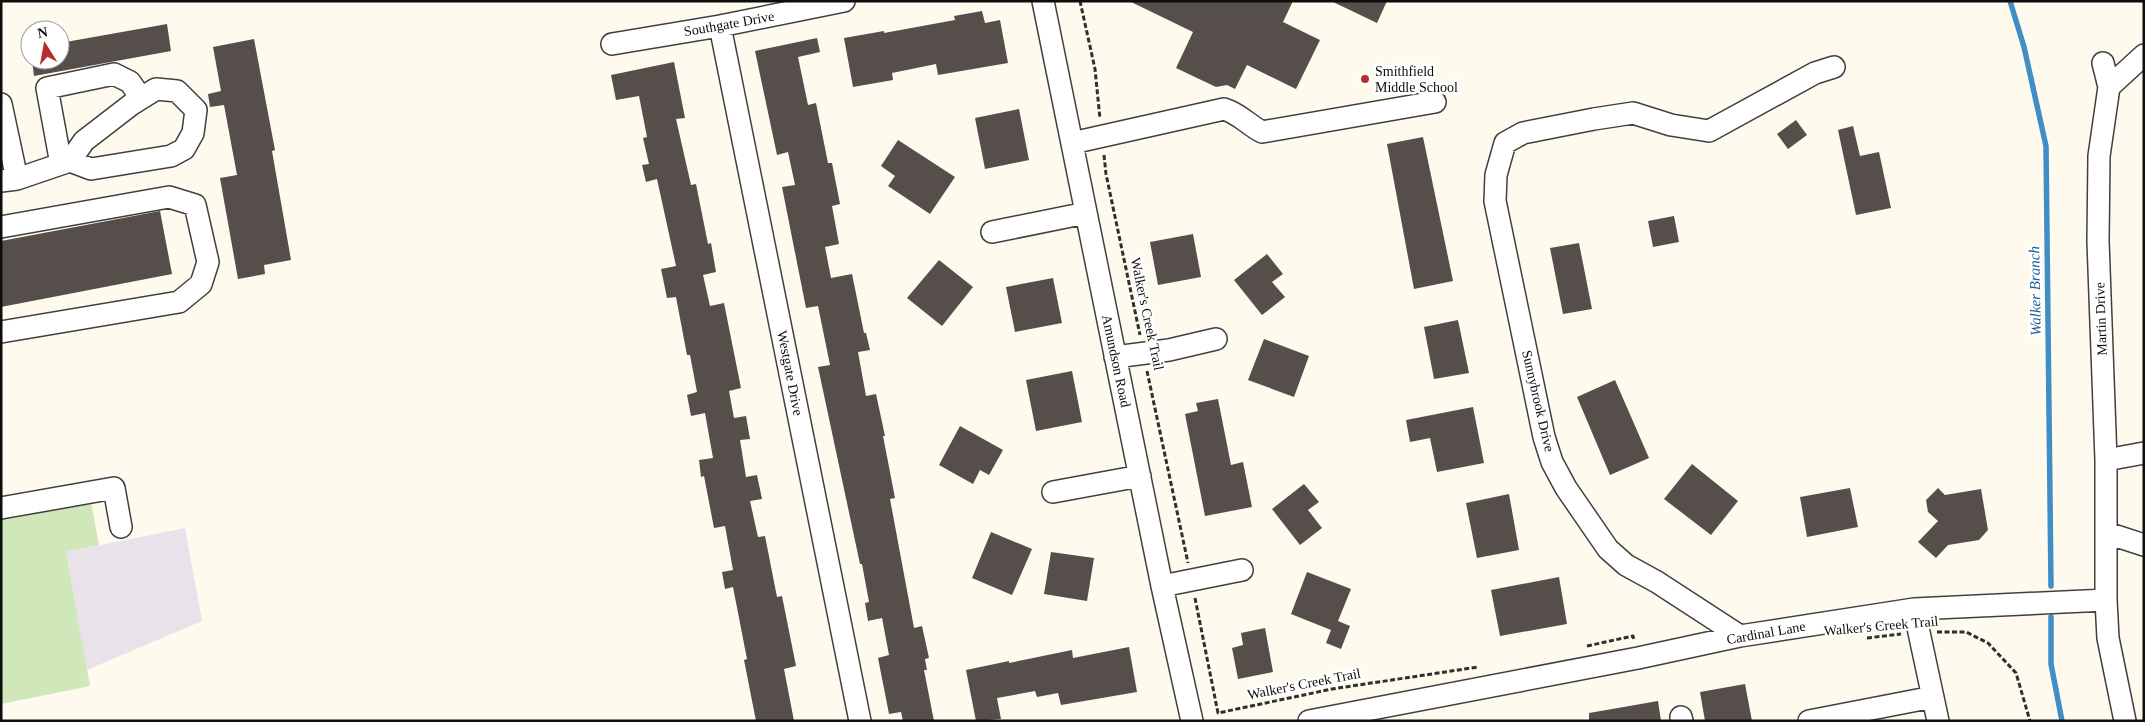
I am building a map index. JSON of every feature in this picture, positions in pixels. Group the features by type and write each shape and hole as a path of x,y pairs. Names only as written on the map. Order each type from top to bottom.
{"street":[{"name":"Southgate Drive","path":"612,44 720,26 844,1"},
{"name":"Amundson Road","path":"1043,1 1162,586 1192,721"},
{"name":"Westgate Drive","path":"720,26 860,721"},
{"path":"2103,63 2109,86 2144,55"},
{"name":"Sunnybrook Drive","path":"1740,636 1657,582 1626,565 1608,549 1566,488 1552,462 1544,437 1495,201 1496,175 1505,143 1523,133 1633,113 1671,125 1709,131 1815,73 1834,67"},
{"path":"66,162 47,88 114,74 130,82 141,98"},
{"name":"Martin Drive","path":"2106,600 2106,460 2098,241 2099,156 2109,86"},
{"path":"1,104 9,180 66,162 84,141 141,98 156,90 177,91 196,110 193,133 184,149 171,156 91,169 66,162"},
{"path":"1072,143 1224,109 1237,113 1249,125 1262,132 1435,102"},
{"path":"1,227 169,197 195,205 208,262 201,284 179,302 1,332"},
{"path":"992,232 1086,213"},
{"path":"1115,357 1169,350 1216,339"},
{"path":"2106,460 2144,453"},
{"path":"1053,492 1140,476"},
{"path":"1,508 114,488 121,527"},
{"path":"2107,533 2144,544"},
{"path":"1162,586 1242,570"},
{"path":"2106,600 2108,638 2125,721"},
{"name":"Cardinal Lane","path":"1309,721 1638,658 1740,636 1914,609 2106,600"},
{"path":"1914,609 1938,721"},
{"path":"1809,721 1933,697"}],"path":[{"name":"Walker's Creek Trail","path":"1080,1 1095,69 1106,174 1192,580 1218,713 1332,689 1484,666"},
{"name":"Walker's Creek Trail","path":"1860,638 1919,632 1966,632 1988,643 2016,673 2030,721"},
{"path":"1577,648 1633,636 1638,658"}],"shaded area":[{"path":"185,528 202,621 87,670 66,552"}],"green space":[{"path":"91,502 99,545 66,552 90,686 1,704 1,519"}],"building":[{"path":"1129,1 1293,1 1283,22 1320,40 1296,89 1247,65 1235,89 1227,85 1216,87 1176,68 1193,32"},
{"path":"1331,1 1387,1 1377,23"},
{"path":"982,11 985,23 1000,20 1008,63 938,75 936,64 892,73 893,80 853,87 844,38 955,20 954,16"},
{"path":"167,24 171,51 70,69 70,41"},
{"path":"817,38 820,52 798,57 808,105 816,103 828,163 832,163 840,204 832,206 839,244 825,247 831,278 852,274 864,333 866,333 870,350 858,352 866,396 876,394 885,436 883,436 895,498 890,499 914,628 922,626 929,658 925,659 927,670 924,670 934,721 903,721 901,712 889,714 878,658 889,655 882,618 868,621 865,603 869,602 862,564 860,564 818,367 830,365 818,306 806,308 782,187 795,185 788,152 777,155 755,51"},
{"path":"254,39 275,150 272,151 291,260 264,265 265,274 238,279 220,178 237,175 224,105 210,107 208,94 221,91 213,47"},
{"path":"674,62 685,118 676,119 691,185 696,184 708,244 711,243 716,272 703,275 710,306 724,303 741,388 729,391 734,418 746,416 750,439 740,440 746,477 757,475 762,499 750,501 758,537 765,536 777,597 782,596 796,666 784,669 794,721 756,721 744,660 747,659 733,587 725,589 722,572 733,570 725,526 714,528 704,476 701,477 699,460 713,458 705,413 691,416 687,395 697,392 690,355 687,355 676,297 667,298 661,269 676,266 657,179 646,182 642,165 649,164 643,138 647,137 639,96 616,100 611,75"},
{"path":"33,70 67,70 34,76"},
{"path":"1019,109 1029,160 985,169 975,118"},
{"path":"1796,120 1807,135 1788,149 1777,134"},
{"path":"1853,126 1860,156 1879,152 1891,208 1856,215 1838,130"},
{"path":"1423,137 1453,281 1414,289 1387,144"},
{"path":"898,140 955,177 930,214 888,186 895,176 881,166"},
{"path":"160,211 172,274 1,307 1,241"},
{"path":"1674,216 1679,242 1653,247 1648,221"},
{"path":"1193,234 1201,277 1158,285 1150,242"},
{"path":"1579,243 1592,309 1563,314 1550,248"},
{"path":"1267,254 1283,274 1272,282 1285,297 1262,315 1234,280"},
{"path":"939,260 973,287 942,326 907,298"},
{"path":"1053,278 1062,323 1015,332 1006,287"},
{"path":"1458,320 1469,373 1434,379 1424,327"},
{"path":"1264,339 1309,356 1294,397 1248,380"},
{"path":"1072,371 1082,422 1036,431 1026,380"},
{"path":"1615,380 1649,458 1610,475 1577,397"},
{"path":"1218,399 1231,465 1243,462 1252,507 1205,516 1185,414 1198,411 1196,403"},
{"path":"1473,407 1484,463 1437,472 1430,438 1410,442 1406,420"},
{"path":"960,426 1003,450 989,475 980,470 973,484 939,465"},
{"path":"1692,464 1738,501 1711,535 1664,499"},
{"path":"1304,484 1319,502 1308,510 1322,528 1300,545 1272,509"},
{"path":"1850,488 1858,527 1807,537 1800,497"},
{"path":"1938,488 1945,495 1981,489 1988,530 1979,540 1948,545 1936,558 1918,542 1938,521 1928,512 1926,500"},
{"path":"1509,494 1519,550 1477,558 1466,503"},
{"path":"991,532 1032,549 1012,595 972,578"},
{"path":"1051,552 1094,558 1087,601 1044,594"},
{"path":"1307,572 1351,589 1338,621 1350,626 1341,649 1326,643 1331,630 1291,614"},
{"path":"1559,577 1567,624 1500,636 1491,590"},
{"path":"1265,628 1273,672 1238,679 1232,648 1243,645 1241,633"},
{"path":"1129,647 1137,692 1061,705 1058,693 1037,697 1035,691 997,698 1001,719 976,721 966,670 1072,650 1073,658"},
{"path":"1745,684 1752,721 1705,721 1700,692"},
{"path":"1658,701 1661,721 1589,721 1589,713"}],"waterway":[{"name":"Walker Branch","path":"2010,1 2024,47 2046,146 2051,586"},
{"name":"Walker Branch","path":"2051,617 2051,664 2062,721"}],"place":[{"name":"Smithfield Middle School","path":"1365,79"}]}
